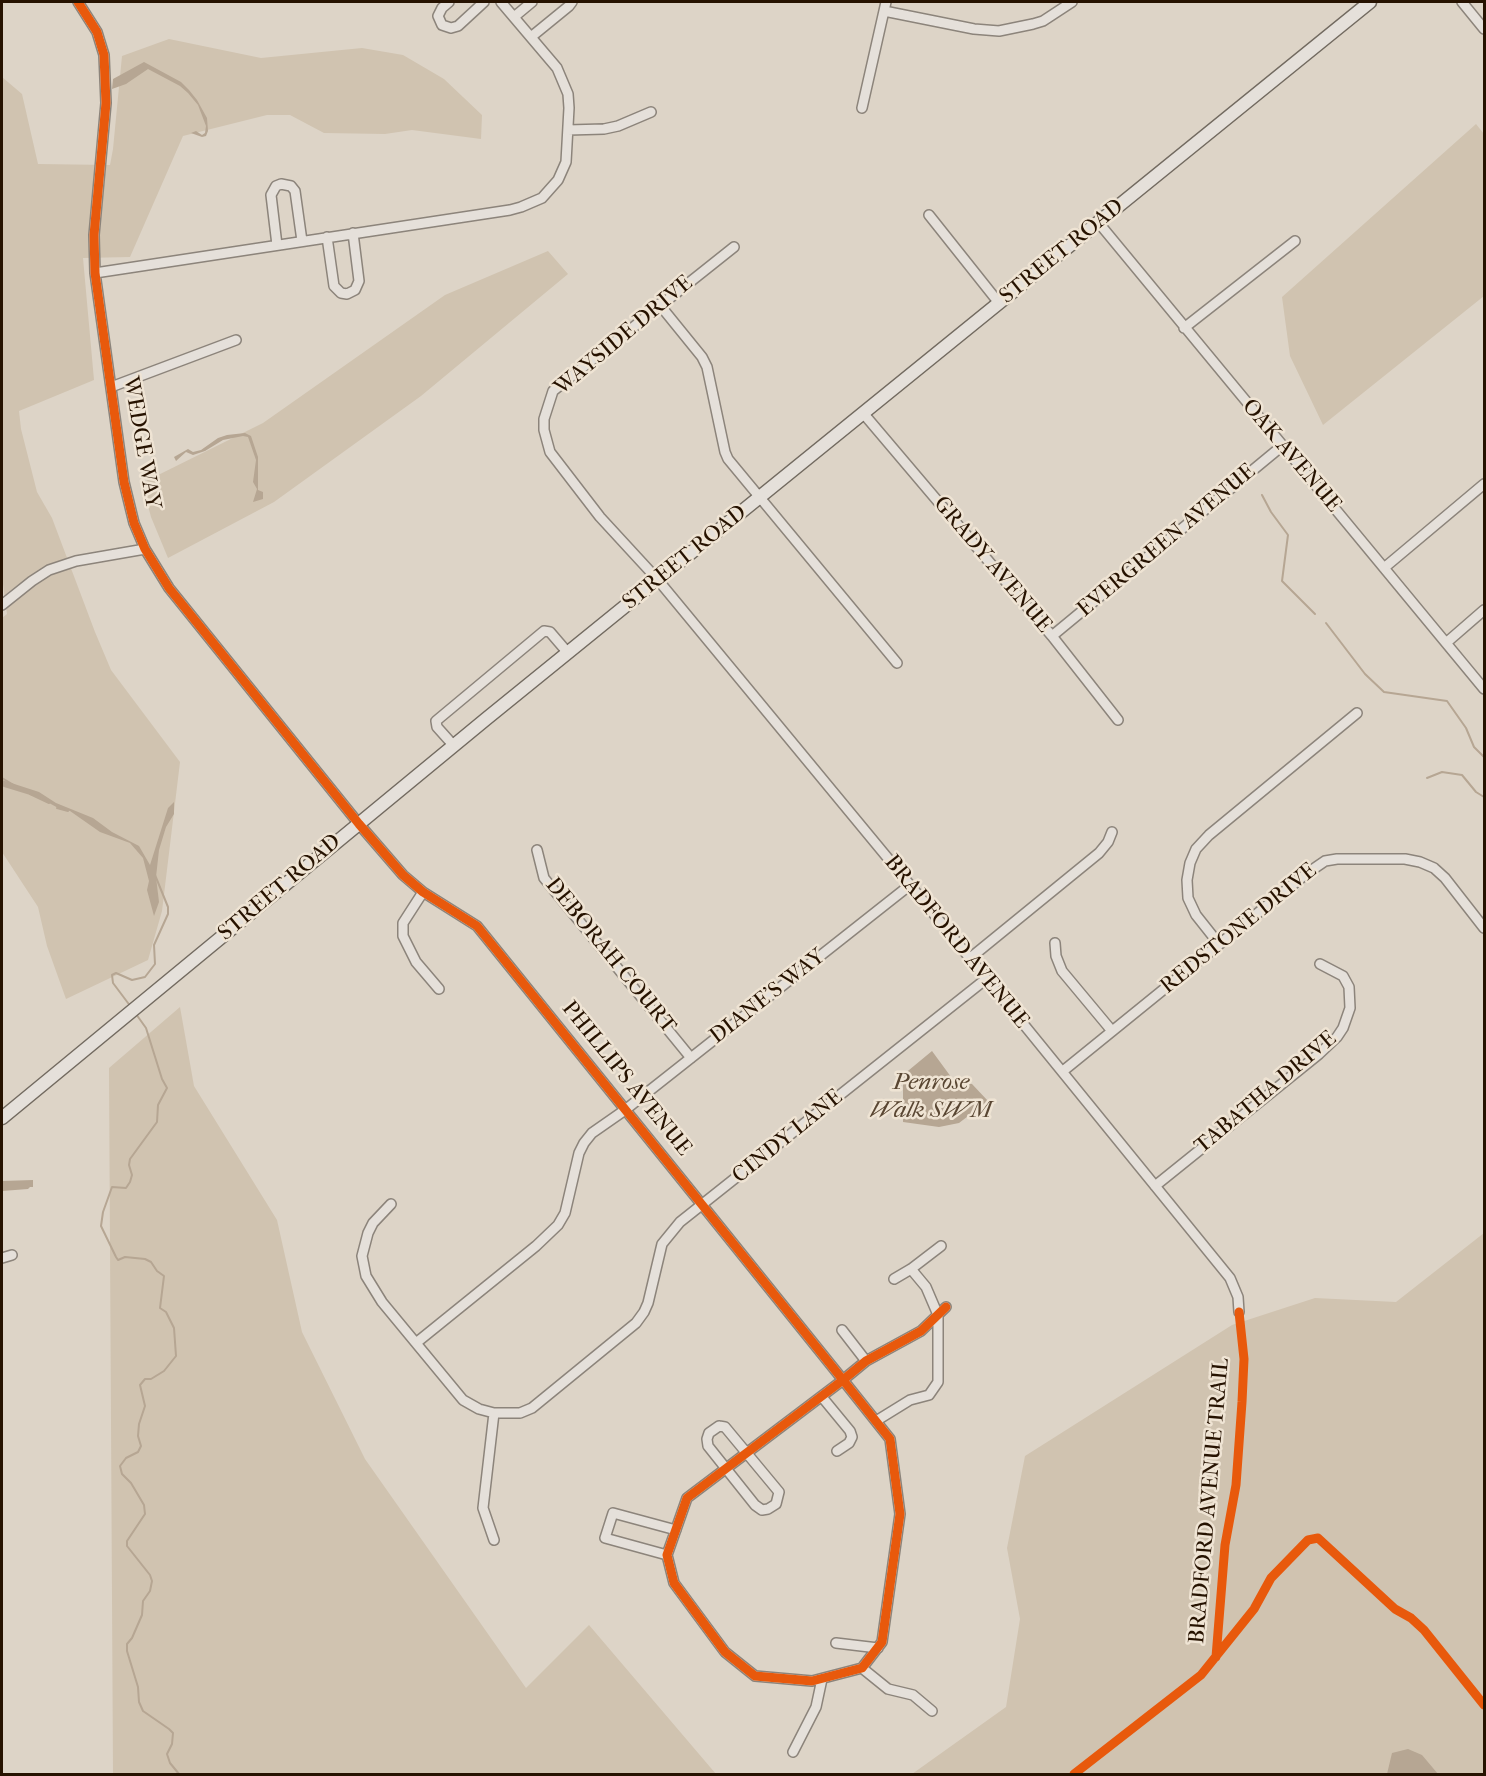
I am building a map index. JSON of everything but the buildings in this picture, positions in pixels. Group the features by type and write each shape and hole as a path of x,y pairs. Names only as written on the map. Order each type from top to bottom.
{"main road":[{"name":"STREET ROAD","path":"2,1118 454,746 1368,2"}],"street":[{"name":"WEDGE WAY","path":"78,2 99,36 104,55 106,102 94,236 95,273 124,482 134,522 145,549 169,588 359,824"},
{"path":"449,2 438,16 442,25 451,28 458,26 484,2"},
{"path":"95,273 510,210 532,202 550,191 563,172 566,162 569,108 565,85 557,68 501,2"},
{"path":"514,17 532,2"},
{"path":"531,37 572,2"},
{"path":"862,108 885,6 974,29 999,31 1043,21 1072,2"},
{"path":"1462,2 1485,29"},
{"path":"568,130 604,129 618,126 651,112"},
{"path":"277,245 271,195 276,186 281,184 291,186 295,190 302,241"},
{"path":"929,215 999,303"},
{"name":"OAK AVENUE","path":"1098,222 1485,689"},
{"path":"327,237 334,286 341,293 347,294 355,290 359,281 353,233"},
{"path":"1184,328 1295,241"},
{"name":"WAYSIDE DRIVE","path":"658,580 600,517 555,461 544,430 544,419 553,391 659,304 734,247"},
{"path":"659,304 702,357 711,381 728,459 897,663"},
{"path":"111,387 236,340"},
{"name":"GRADY AVENUE","path":"863,413 1052,636 1118,720"},
{"name":"EVERGREEN AVENUE","path":"1052,636 1282,446"},
{"path":"1384,568 1485,484"},
{"path":"2,604 49,570 76,561 145,549"},
{"name":"BRADFORD AVENUE","path":"658,580 1063,1071 1230,1278 1238,1297 1239,1312"},
{"path":"1446,643 1485,610"},
{"path":"454,746 438,727 436,721 544,631 550,632 568,653"},
{"path":"1219,944 1196,915 1188,898 1188,871 1196,849 1209,835 1357,713"},
{"name":"PHILLIPS AVENUE","path":"359,824 403,875 423,892 477,926 890,1438 900,1514 882,1642 862,1668"},
{"path":"969,959 1099,853 1108,842 1112,832"},
{"name":"DEBORAH COURT","path":"537,850 544,878 691,1058"},
{"name":"REDSTONE DRIVE","path":"1063,1071 1325,861 1405,859 1427,865 1445,878 1485,927"},
{"name":"DIANE'S WAY","path":"416,1343 536,1246 558,1225 565,1213 576,1165 584,1143 592,1132 625,1110 910,885"},
{"path":"423,892 403,922 403,936 416,962 439,989"},
{"path":"1055,943 1056,956 1062,971 1112,1031"},
{"name":"TABATHA DRIVE","path":"1155,1186 1337,1037 1350,1008 1348,987 1343,976 1320,964"},
{"name":"CINDY LANE","path":"494,1413 520,1413 532,1408 636,1323 648,1303 662,1244 680,1222 986,979"},
{"path":"391,1204 368,1233 362,1256 366,1276 382,1302 463,1400 479,1409 494,1413 483,1508 494,1540"},
{"path":"894,1279 941,1246"},
{"path":"2,1258 12,1255"},
{"path":"876,1421 910,1400 928,1395 935,1389 938,1382 938,1315 926,1287 911,1269"},
{"path":"932,1711 913,1695 888,1689 862,1668 812,1681 755,1676 725,1652 674,1583 667,1555 687,1498 866,1361 921,1331 946,1307"},
{"path":"842,1330 866,1361"},
{"path":"822,1396 850,1431 852,1437 849,1443 837,1451"},
{"path":"725,1426 748,1453 779,1492 776,1504 762,1510 755,1506 727,1468 708,1446 709,1433 714,1428 725,1426"},
{"path":"667,1555 605,1538 613,1513 676,1530"},
{"path":"836,1643 878,1648"},
{"path":"793,1752 816,1707 822,1679"}],"shaded area":[{"path":"169,39 261,58 362,48 403,55 444,79 482,115 481,139 412,130 385,134 324,133 290,115 267,115 183,136 130,257 83,258 94,380 19,411 21,429 37,492 52,518 111,670 180,762 162,911 148,960 66,999 47,946 38,907 2,852 2,618 7,614 2,577 2,77 22,94 38,164 110,165 122,56"},
{"path":"1476,124 1484,134 1484,296 1323,425 1290,356 1282,297"},
{"path":"548,251 568,274 421,396 274,502 168,558 151,517 142,483 263,423 445,295"},
{"path":"180,1007 194,1086 277,1220 302,1332 365,1459 526,1688 589,1625 716,1774 113,1774 109,1068"},
{"path":"1484,1233 1484,1774 912,1774 1006,1707 1020,1619 1007,1548 1025,1456 1232,1325 1315,1298 1396,1302"}],"water":[{"path":"144,62 181,82 189,90 207,118 206,136 191,133 196,131 202,135 205,133 206,126 198,105 188,93 180,86 148,69 126,84 112,89 113,79"},
{"path":"245,433 251,436 258,457 258,490 263,492 263,499 253,502 257,489 253,482 256,460 248,437 223,440 193,455 186,452 176,461 174,457 188,449 193,452 201,450 218,438"},
{"path":"2,780 39,792 56,803 93,818 112,832 139,846 150,865 168,808 174,802 174,814 166,827 159,850 156,877 159,902 154,916 147,890 149,881 143,858 130,843 100,832 70,811 60,809 40,798 4,787"},
{"name":"Penrose Walk SWM","path":"932,1051 954,1081 972,1084 988,1101 959,1123 939,1127 903,1122 903,1075"},
{"path":"33,1180 33,1187 28,1189 2,1191 2,1181"},
{"path":"1408,1749 1422,1755 1438,1774 1387,1774 1392,1753"}],"waterway":[{"path":"1262,495 1288,535 1282,581 1315,614"},
{"path":"1326,623 1365,674 1384,692 1447,701 1466,728 1474,747 1484,757"},
{"path":"1427,778 1442,772 1462,775 1476,792 1484,797"},
{"path":"2,778 17,787"},
{"path":"30,794 49,803"},
{"path":"57,808 68,811"},
{"path":"131,1007 113,983 112,975 116,973 132,980 145,977 155,964 154,945 168,914 168,907 155,875"},
{"path":"136,1014 146,1028 167,1088 158,1105 157,1122 130,1159 132,1175 130,1182 126,1188 112,1187 103,1212 101,1226 118,1260 125,1257 145,1259 164,1276 160,1308 166,1312 174,1328 176,1356 164,1371 151,1379 145,1379 140,1385 145,1406 139,1424 138,1436 141,1446 138,1452 126,1458 120,1466 122,1474 131,1483 144,1505 145,1514 127,1541 127,1546 150,1575 152,1581 150,1591 143,1601 142,1615 127,1644 127,1651 143,1711 173,1733 172,1744 167,1754 170,1763 179,1774"}],"cycle path":[{"path":"78,2 97,32 104,55 106,103 94,235 95,273 124,482 134,523 145,549 169,588 359,824 403,875 423,892 477,926 703,1206 843,1380 890,1439 900,1514 882,1642 862,1668 812,1681 755,1676 725,1652 674,1583 667,1555 687,1498 843,1380 866,1361 921,1331 946,1307"},
{"name":"BRADFORD AVENUE TRAIL","path":"1216,1657 1225,1545 1236,1485 1242,1402 1244,1359 1239,1312"},
{"name":"BRADFORD AVENUE TRAIL","path":"1074,1774 1201,1675 1254,1609 1271,1578 1308,1540 1318,1538 1395,1609 1411,1618 1424,1630 1484,1705"}]}
